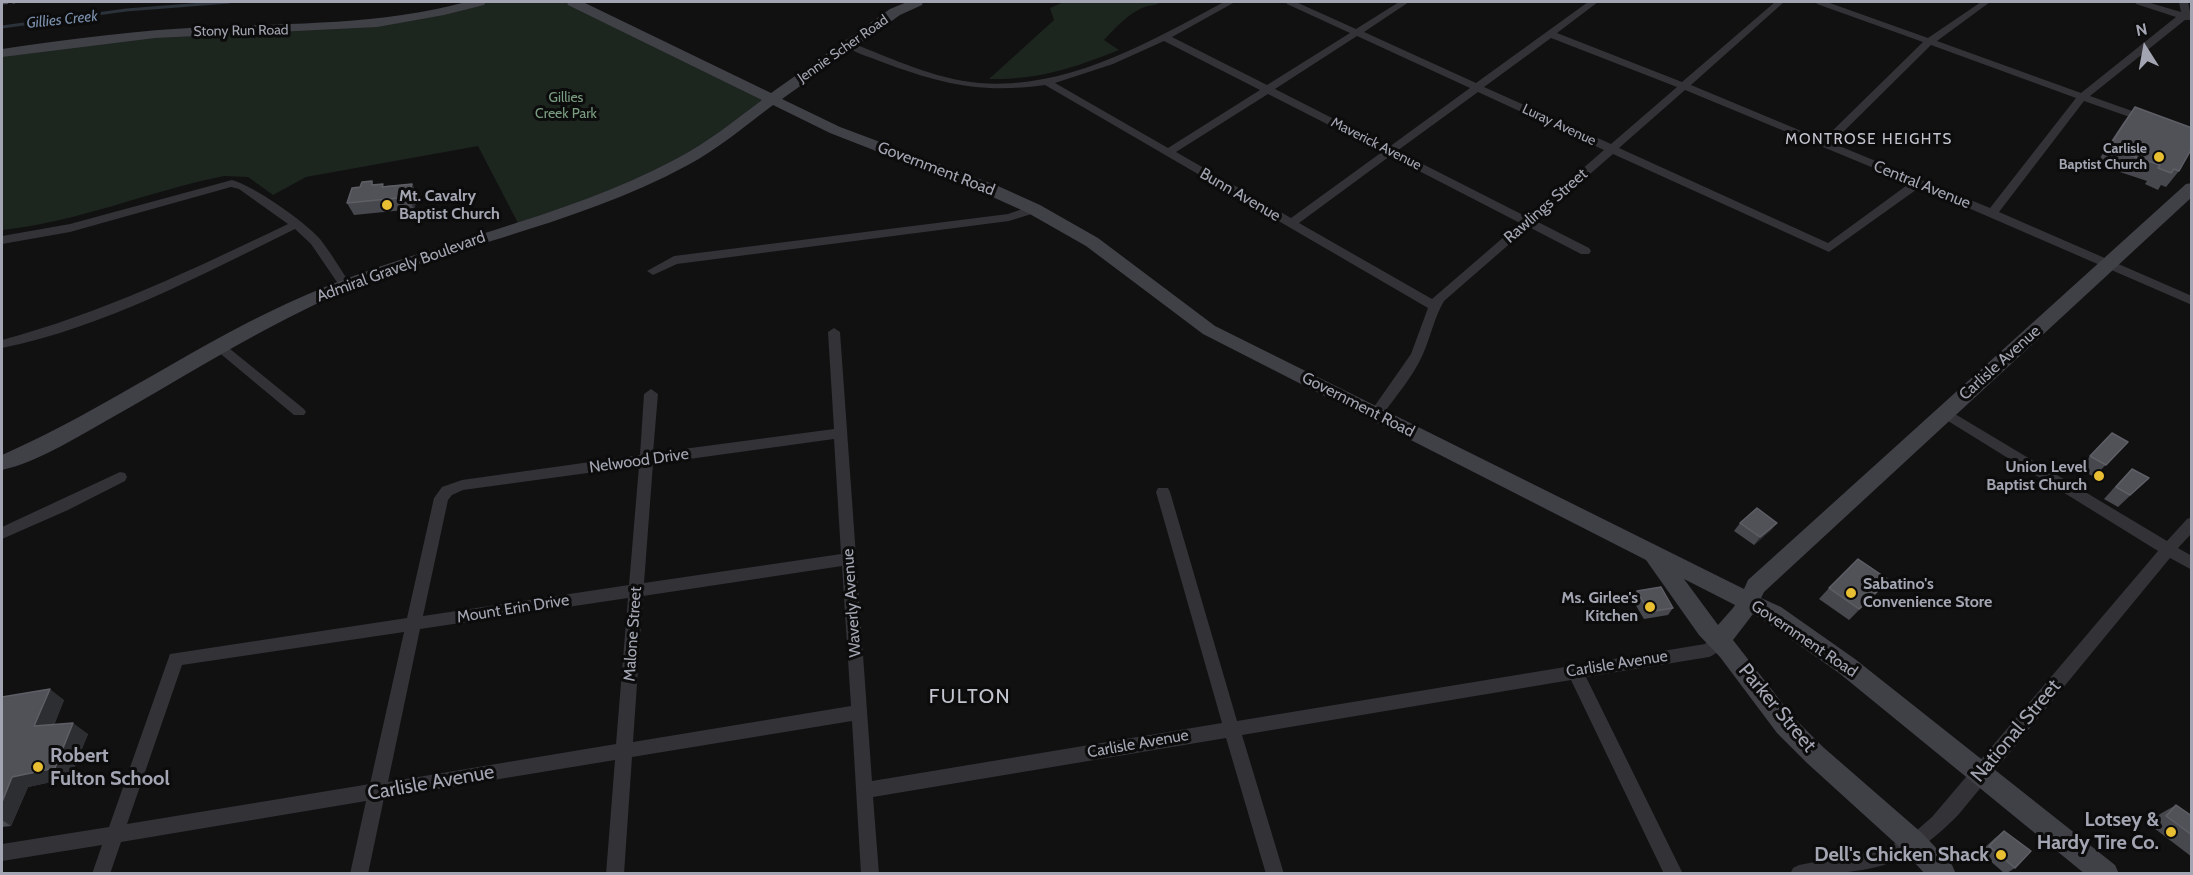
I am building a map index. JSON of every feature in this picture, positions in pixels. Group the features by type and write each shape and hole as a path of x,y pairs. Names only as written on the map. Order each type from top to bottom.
{"main road":[{"name":"Stony Run Road","path":"2,53 113,38 175,33 347,28 400,21 478,2"},
{"name":"Government Road","path":"573,2 835,130 992,190 1034,210 1092,242 1209,330 1773,614 1843,662 2106,873"},
{"name":"Jennie Scher Road","path":"772,100 895,12 917,2"},
{"name":"Admiral Gravely Boulevard","path":"2,462 80,428 286,311 345,285 652,177 709,146 772,100"},
{"name":"Carlisle Avenue","path":"1719,640 1742,615 1756,585 2192,188"},
{"name":"Parker Street","path":"1653,553 1707,628 1800,740 1914,843 1943,873"}],"street":[{"path":"849,45 960,83 1000,87 1048,83 1126,56 1166,38 1230,2"},
{"name":"Luray Avenue","path":"1290,2 1829,248 1918,183"},
{"path":"1167,153 1405,2"},
{"path":"1292,224 1593,2"},
{"name":"Rawlings Street","path":"1376,414 1395,391 1417,354 1434,306 1440,296 1612,150 1780,2"},
{"path":"1820,2 2155,123"},
{"path":"1825,144 1930,41 1986,2"},
{"path":"2139,2 2187,17"},
{"path":"2184,2 2187,17"},
{"path":"1992,213 2082,97 2187,17"},
{"name":"Central Avenue","path":"1550,34 1684,86 1992,213 2192,301"},
{"name":"Maverick Avenue","path":"1166,38 1585,251"},
{"name":"Bunn Avenue","path":"1048,83 1434,306"},
{"path":"2,240 70,228 232,183 243,187 296,224 315,241 345,285"},
{"path":"653,271 674,260 1010,218 1034,210"},
{"path":"2,344 56,330 116,309 296,224"},
{"name":"Waverly Avenue","path":"834,332 870,873"},
{"path":"220,347 299,412"},
{"name":"Malone Street","path":"615,873 651,394"},
{"path":"1945,413 2192,564"},
{"name":"Nelwood Drive","path":"412,625 441,498 447,491 462,485 841,433"},
{"path":"2,533 120,477"},
{"path":"1163,492 1275,873"},
{"name":"National Street","path":"1799,873 1888,856 1914,843 1932,828 2192,523"},
{"name":"Mount Erin Drive","path":"114,834 176,659 849,559"},
{"path":"359,873 412,625"},
{"name":"Carlisle Avenue","path":"865,790 1709,650 1719,640"},
{"path":"1575,671 1674,873"},
{"name":"Carlisle Avenue","path":"2,853 860,712"},
{"path":"101,873 114,834"}],"green space":[{"name":"Gillies Creek Park","path":"479,2 573,2 772,100 669,169 519,225 478,146 306,177 273,195 248,177 224,176 59,220 2,230 2,53 113,38 320,29 461,7"},
{"path":"1064,2 1161,2 1131,14 1104,40 1119,50 1056,72 1007,79 989,79 1054,20 1050,8"}],"building":[{"path":"2135,107 2192,128 2192,148 2179,171 2174,169 2171,173 2158,168 2160,165 2108,148"},
{"path":"372,181 372,185 383,184 382,187 412,184 408,197 347,203 352,188 360,187 362,182"},
{"path":"2112,433 2128,442 2106,465 2090,456"},
{"path":"2132,469 2149,478 2130,495 2116,487"},
{"path":"1757,508 1777,523 1760,537 1740,523"},
{"name":"Sabatino's Convenience Store","path":"1858,559 1889,580 1859,609 1829,588"},
{"path":"1661,587 1673,608 1649,612 1637,591"},
{"path":"50,689 34,726 73,723 55,768 12,777 2,802 2,697"},
{"path":"2176,805 2192,816 2192,835 2166,816"},
{"path":"2004,831 2031,851 2015,868 1989,846"}],"waterway":[{"name":"Gillies Creek","path":"2,27 126,10 229,2"}],"railway":[{"path":"2,3 15,2"}],"place":[{"name":"Carlisle Baptist Church","path":"2159,157"},
{"name":"Mt. Cavalry Baptist Church","path":"387,205"},
{"name":"Union Level Baptist Church","path":"2099,476"},
{"name":"Sabatino's Convenience Store","path":"1851,593"},
{"name":"Ms. Girlee's Kitchen","path":"1650,607"},
{"name":"Robert Fulton School","path":"38,767"},
{"name":"Lotsey & Hardy Tire Co.","path":"2171,832"},
{"name":"Dell's Chicken Shack","path":"2001,855"}],"district":[{"name":"MONTROSE HEIGHTS","path":"1869,140"},
{"name":"FULTON","path":"970,697"}]}
